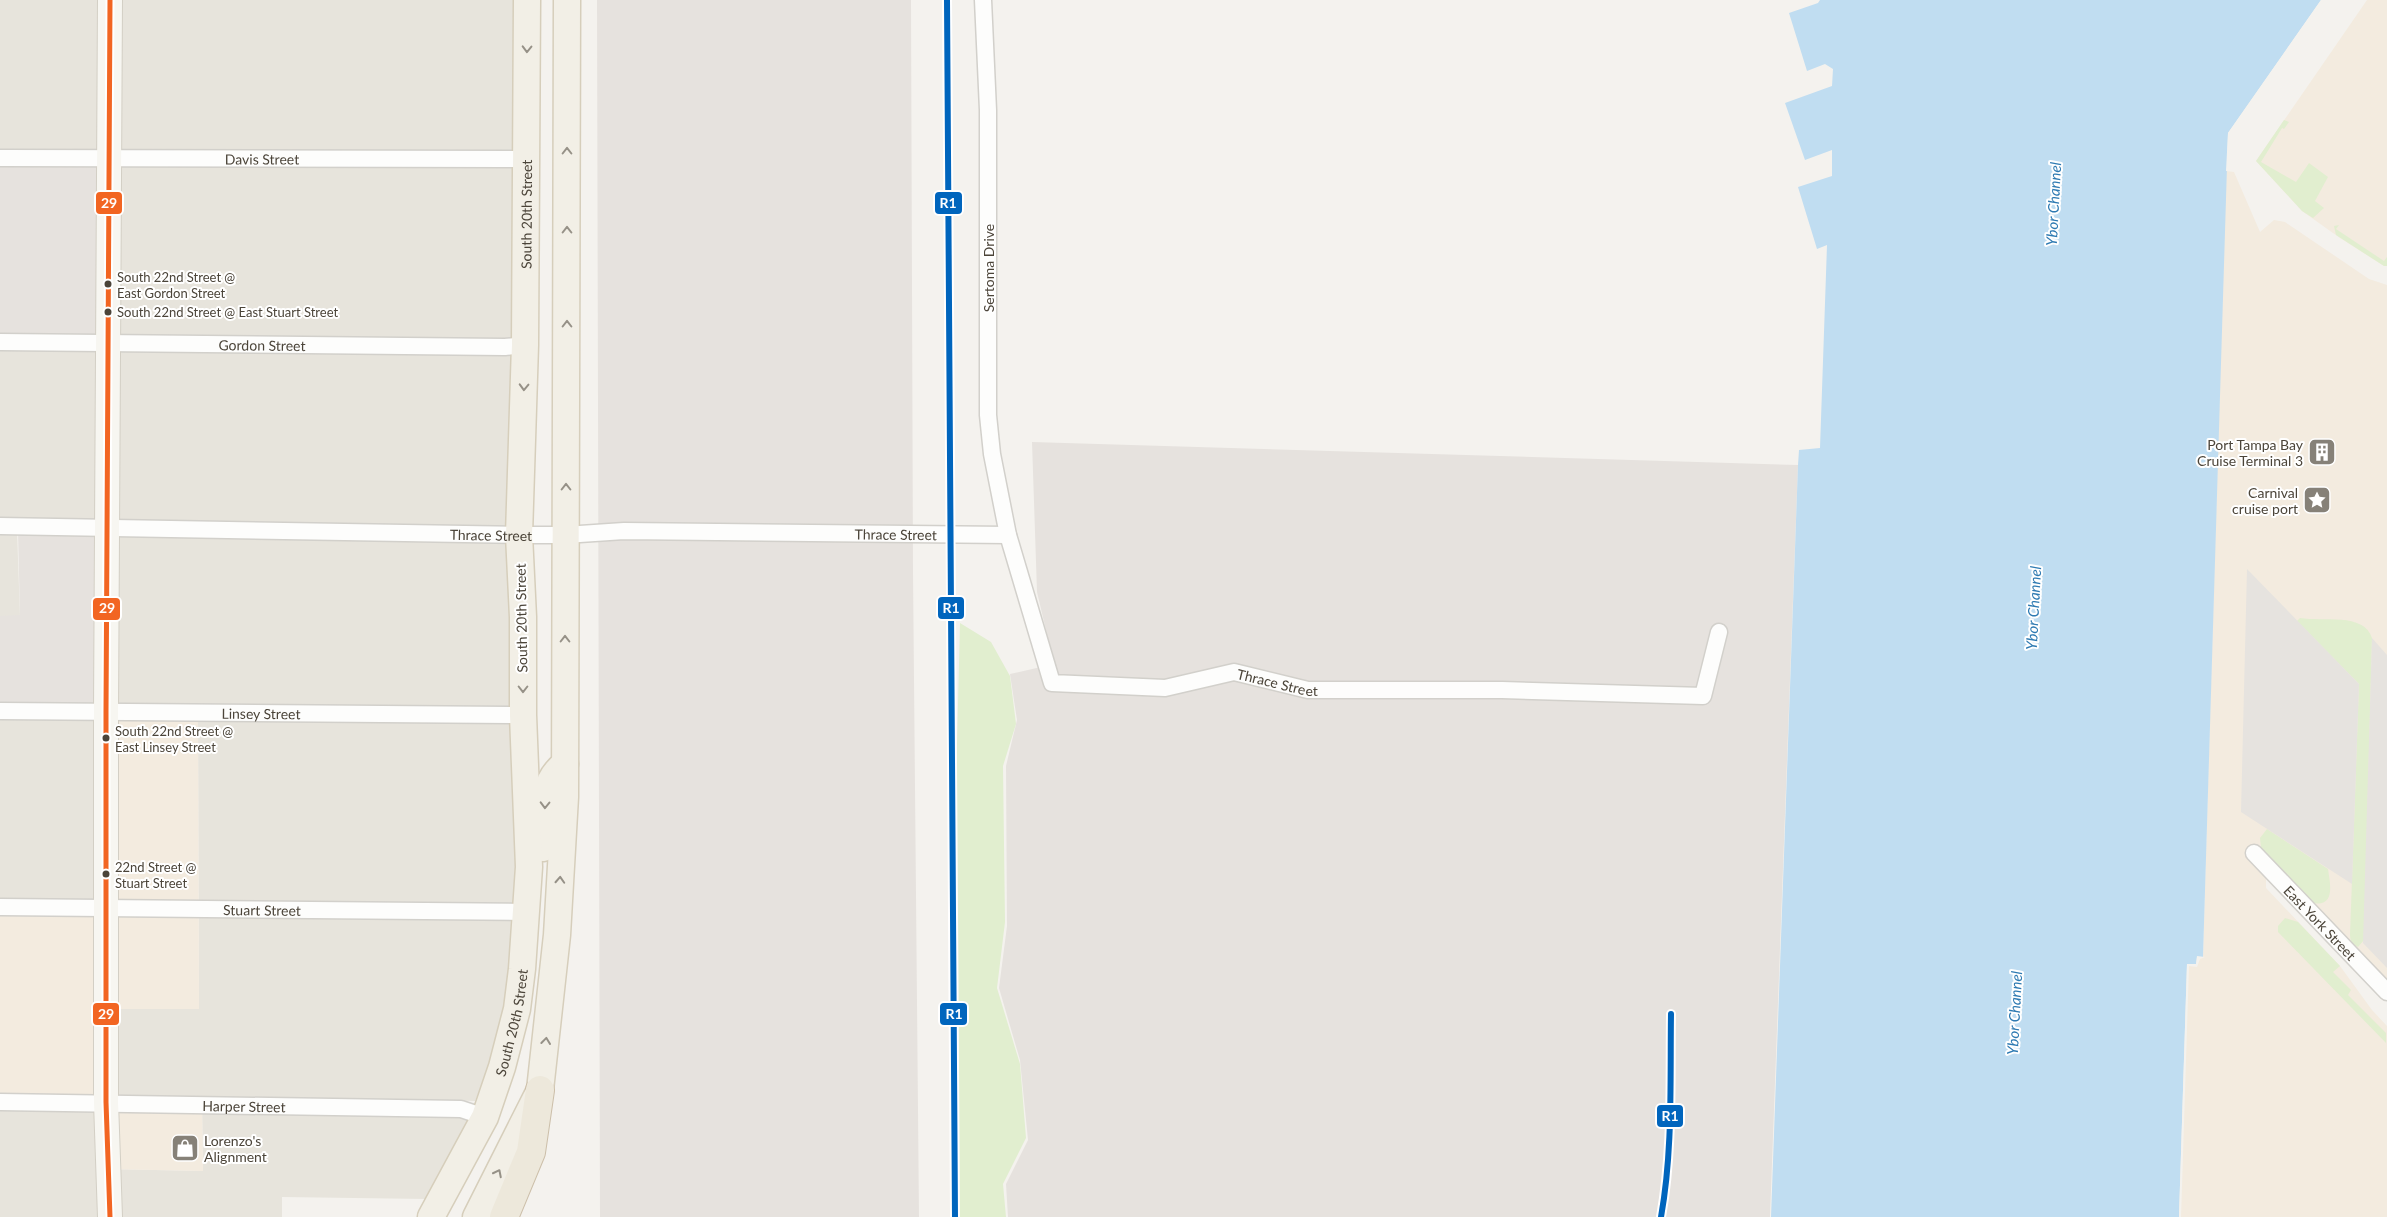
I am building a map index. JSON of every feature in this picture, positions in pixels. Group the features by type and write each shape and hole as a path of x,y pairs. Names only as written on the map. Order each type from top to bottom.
{"highway":[{"path":"504,1217 530,1152 540,1090"}],"main road":[{"name":"South 20th Street","path":"431,1217 485,1117 502,1067 517,1009 526,912 529,867 523,715 523,617 519,535 525,345 525,159 528,0"},
{"path":"476,1217 540,1090 557,935 565,764 567,0"},
{"path":"529,867 545,845 545,794 554,772 565,764"}],"street":[{"path":"110,0 106,712 106,1102 110,1217"},
{"name":"Sertoma Drive","path":"983,0 988,110 988,415 992,454 1008,535"},
{"name":"Davis Street","path":"0,158 525,159"},
{"name":"Gordon Street","path":"0,342 525,345"},
{"name":"Thrace Street","path":"0,526 519,535 565,535 624,531 1008,535 1052,683 1165,688 1234,672 1308,690 1502,690 1703,696 1719,632"},
{"name":"Linsey Street","path":"0,711 523,715"},
{"name":"East York Street","path":"2254,853 2387,992"},
{"name":"Stuart Street","path":"0,908 526,912"},
{"name":"Harper Street","path":"0,1102 460,1108 485,1117"}],"shaded area":[{"path":"0,0 112,0 110,160 0,159"},
{"path":"113,0 525,0 522,348 524,714 108,710 17,530 20,616 0,616 0,342 111,341"},
{"path":"597,0 911,0 913,572 919,1217 600,1217"},
{"path":"2367,0 2387,0 2387,266 2384,266 2340,238 2302,211 2256,161"},
{"path":"0,159 110,160 110,342 0,342"},
{"path":"2226,171 2234,172 2260,232 2274,220 2285,222 2369,279 2387,285 2387,980 2266,855 2266,888 2340,966 2372,1010 2387,1026 2387,1217 2179,1217 2187,964 2197,956 2203,957"},
{"path":"1032,442 1798,465 1770,1217 1008,1217 1006,1184 1028,1140 1020,1060 999,988 1007,926 1006,766 1017,720 1010,674 1054,664 1037,592"},
{"path":"110,528 107,713 0,712 0,616 20,615 18,531"},
{"path":"2247,569 2359,684 2352,884 2241,812"},
{"path":"2372,638 2387,655 2387,968 2363,943"},
{"path":"0,713 107,713 107,909 0,906"},
{"path":"107,713 198,713 199,1009 111,1009"},
{"path":"198,713 523,715 517,877 503,1035 475,1101 402,1099 356,1101 111,1101 111,1009 199,1009"},
{"path":"107,911 109,1103 202,1103 203,1171 107,1169 107,1103 0,1101 0,913"},
{"path":"202,1103 475,1107 427,1199 282,1197 282,1217 0,1217 0,1104 106,1106 107,1169 203,1171"}],"green space":[{"path":"2284,120 2289,122 2284,129 2282,128 2261,162 2296,182 2309,163 2328,177 2315,201 2324,208 2313,218 2302,211 2256,161"},
{"path":"2339,225 2336,229 2384,261 2387,257 2387,266 2384,266 2336,235 2334,226"},
{"path":"2300,618 2352,621 2368,630 2372,638 2364,940 2358,947 2351,943 2350,935 2359,684 2297,621"},
{"path":"960,623 991,642 1010,676 1016,724 1003,766 1005,922 997,988 1020,1064 1026,1138 1003,1184 1006,1217 955,1217 956,785"},
{"path":"2267,829 2328,869 2330,893 2325,901 2313,903 2266,854 2261,847 2260,838"},
{"path":"2285,918 2298,922 2340,966 2333,972 2351,990 2348,995 2386,1033 2386,1043 2278,932 2278,926"}],"water":[{"name":"Ybor Channel","path":"1820,0 2321,0 2228,133 2203,957 2197,957 2196,965 2187,964 2179,1217 1771,1217 1798,465 1799,450 1820,448 1827,245 1817,249 1798,187 1832,176 1832,150 1805,160 1785,103 1832,86 1833,69 1825,64 1807,71 1789,13 1818,3"}],"pier":[{"path":"2321,0 2324,0 2230,134 2229,171 2226,171 2228,133"},
{"path":"2197,956 2205,957 2200,959 2197,967 2189,966 2181,1217 2179,1217 2187,964 2196,964"}],"transit line":[{"name":"29","path":"110,0 106,1102 110,1217"},
{"name":"R1","path":"947,0 955,1217"},
{"name":"R1","path":"1661,1217 1669,1141 1671,1014"}],"place":[{"name":"South 22nd Street @ East Gordon Street","path":"108,284"},
{"name":"South 22nd Street @ East Stuart Street","path":"108,312"},
{"name":"Port Tampa Bay Cruise Terminal 3","path":"2322,452"},
{"name":"Carnival cruise port","path":"2317,500"},
{"name":"South 22nd Street @ East Linsey Street","path":"106,738"},
{"name":"22nd Street @ Stuart Street","path":"106,874"},
{"name":"Lorenzo's Alignment","path":"185,1148"}]}
